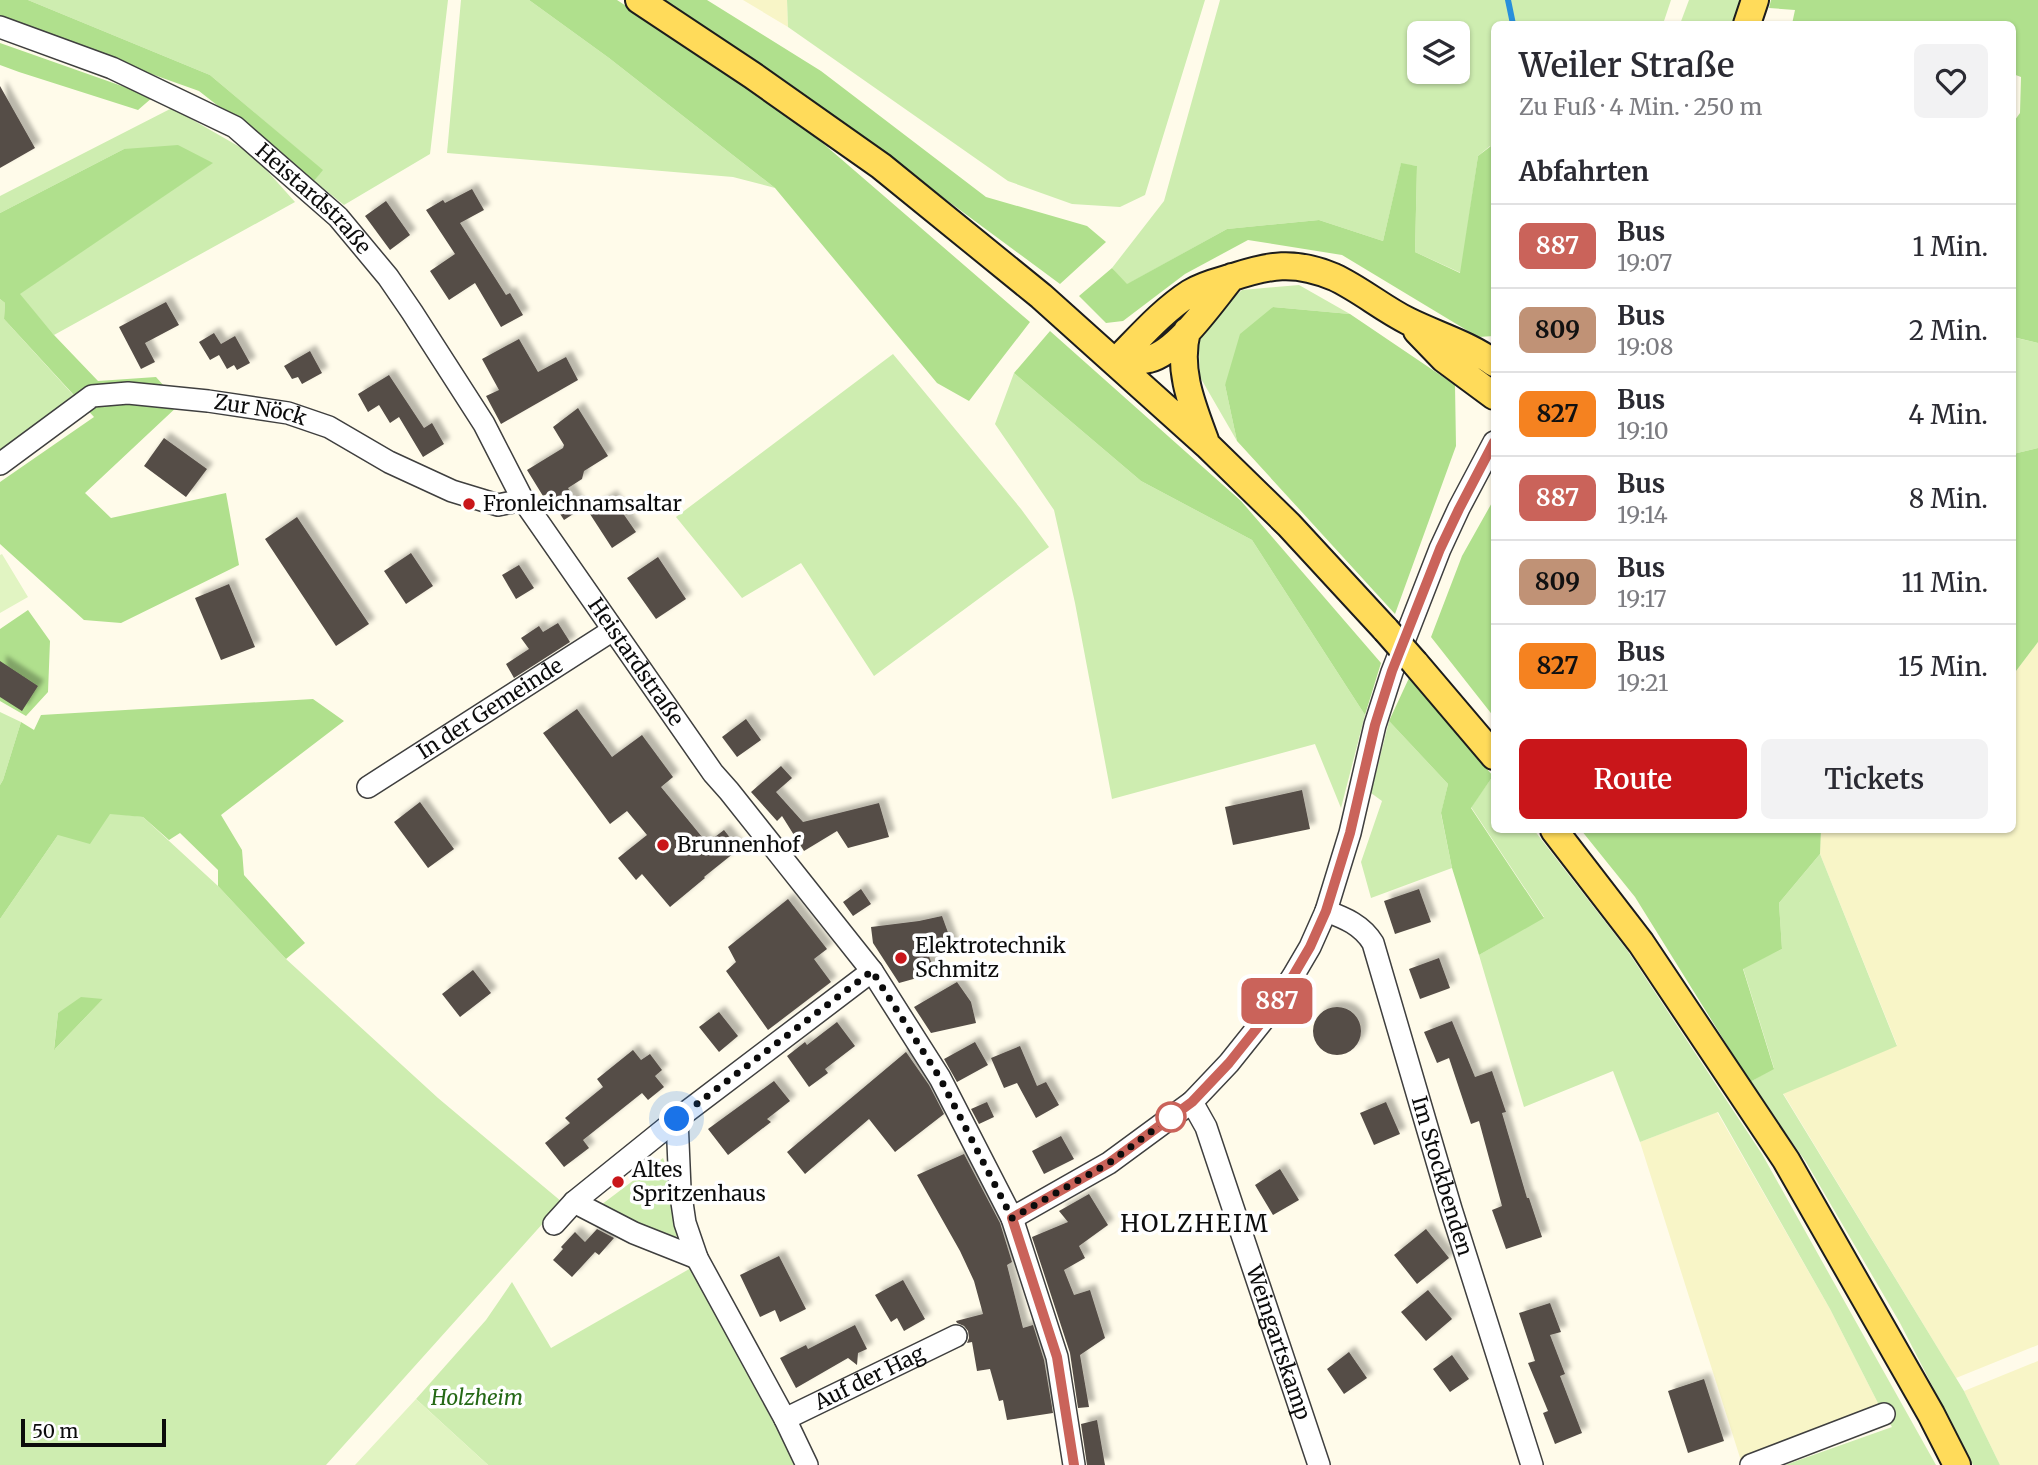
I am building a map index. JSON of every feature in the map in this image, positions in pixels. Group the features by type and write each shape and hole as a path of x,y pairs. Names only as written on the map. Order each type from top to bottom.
{"main road":[{"path":"639,0 881,166 1041,296 1207,445 1289,525 1386,630 1491,752"},
{"path":"1748,21 1755,0"},
{"path":"1115,362 1189,294 1207,284 1269,266 1318,272 1347,284 1406,320 1489,356"},
{"path":"1115,362 1139,361 1158,356 1175,344 1232,277"},
{"path":"1406,320 1444,359 1491,394"},
{"path":"1187,331 1184,344 1185,373 1192,406 1207,445"},
{"path":"1556,833 1641,943 1786,1160 1931,1414 1957,1465"}],"street":[{"name":"Heistardstraße","path":"0,27 112,68 235,127 338,217 388,277 484,424 523,500 713,773 872,971 940,1078 1012,1218 1057,1357 1074,1465"},
{"name":"Zur Nöck","path":"0,464 92,396 128,393 288,413 329,428 389,462 452,491 498,505 523,500"},
{"path":"1012,1218 1109,1163 1192,1102 1229,1063 1269,1013 1310,947 1326,911 1350,833 1367,754 1392,671 1440,549 1491,448"},
{"name":"In der Gemeinde","path":"368,787 613,630"},
{"name":"Im Stockbenden","path":"1326,911 1356,924 1373,943 1455,1221 1532,1465"},
{"path":"554,1224 574,1202 677,1119 872,971"},
{"name":"Weingartskamp","path":"1192,1102 1206,1126 1319,1465"},
{"path":"677,1119 680,1189 685,1223 697,1258 785,1419 807,1465"},
{"path":"574,1202 634,1233 697,1258"},
{"name":"Auf der Hag","path":"785,1419 956,1336"},
{"path":"1751,1465 1884,1414"}],"shaded area":[{"path":"743,0 787,0 788,27"},
{"path":"2038,642 2038,1345 1956,1378 1783,1093 1897,1045 1820,854 1821,833 2016,833 2016,671"},
{"path":"1717,1112 1830,1309 1881,1409 1742,1464 1640,1142"},
{"path":"2038,1361 2038,1465 2000,1465 1964,1391"}],"green space":[{"path":"0,0 28,0 210,75 323,170 314,181 199,91 0,20"},
{"path":"28,0 448,0 430,154 344,205 314,181 322,170 210,75"},
{"path":"461,0 529,0 609,58 775,188 733,177 447,153"},
{"path":"529,0 617,0 782,108 1030,322 969,401 937,383 775,188 609,58"},
{"path":"663,0 707,0 821,71 986,197 1087,226 1106,242 1060,284 786,81"},
{"path":"787,0 1205,0 1145,195 1120,207 1072,204 1008,181 788,27"},
{"path":"1220,0 1671,0 1664,21 1491,21 1491,146 1478,156 1461,273 1415,252 1417,166 1401,164 1383,241 1319,220 1227,229 1126,285 1112,268 1164,201"},
{"path":"1689,0 1746,0 1736,21 1681,21"},
{"path":"1771,0 2038,0 2038,343 2016,338 2016,118 2020,113 2021,77 2016,75 2016,21 1793,21 1795,10 1769,8"},
{"path":"0,43 153,97 138,110 19,72 0,65"},
{"path":"172,108 252,154 295,202 54,335 19,294 212,163 124,149 0,213 0,196"},
{"path":"178,145 213,163 20,294 98,381 156,377 180,404 85,493 111,518 226,493 239,565 121,623 84,620 0,544 0,482 94,417 4,319 5,303 0,299 0,213 124,149"},
{"path":"1491,146 1491,336 1478,337 1342,255 1248,240 1185,274 1123,321 1106,323 1079,296 1112,268 1127,284 1227,229 1319,220 1383,241 1401,163 1417,166 1415,252 1460,273 1478,156"},
{"path":"1299,285 1350,314 1273,307 1225,385 1237,441 1200,377 1198,330 1242,290"},
{"path":"0,299 5,303 4,319 86,409 0,467"},
{"path":"1273,307 1350,314 1455,385 1456,446 1395,614 1237,441 1225,385 1240,334"},
{"path":"1050,331 1241,501 1381,663 1365,715 1252,540 1141,481 1014,373"},
{"path":"2016,338 2038,343 2038,448 2016,453"},
{"path":"893,354 1021,509 1049,547 874,676 801,563 742,598 676,517"},
{"path":"1014,373 1141,481 1252,540 1365,715 1341,808 1315,744 1112,799 1075,603 1054,510 995,424"},
{"path":"2038,448 2038,642 2016,671 2016,453"},
{"path":"1491,504 1491,713 1431,637 1462,556"},
{"path":"2,554 28,597 0,613 0,555"},
{"path":"28,610 50,641 48,692 26,716 0,701 0,629"},
{"path":"1409,678 1491,774 1491,779 1471,808 1544,918 1479,955 1452,868 1441,813 1448,784 1389,721"},
{"path":"313,699 344,721 221,815 242,850 244,875 305,943 286,959 218,886 218,870 180,833 169,840 143,817 110,814 90,844 58,835 0,919 0,785 21,722 34,730 41,715"},
{"path":"0,712 21,722 0,785"},
{"path":"1389,721 1448,784 1441,814 1452,868 1371,898 1361,862 1382,801 1371,793"},
{"path":"1491,779 1491,833 1536,833 1627,950 1762,1154 1936,1465 1785,1465 1892,1427 1830,1309 1718,1112 1640,1142 1613,1071 1524,1107 1479,955 1544,917 1471,807"},
{"path":"110,813 143,817 218,886 286,959 438,1098 562,1202 326,1465 0,1465 0,919 58,835","holes":["103,999 55,1049 58,1013"]},
{"path":"1583,833 1821,833 1820,854 1779,903 1782,949 1743,969 1774,1069 1750,1082 1635,897"},
{"path":"1820,854 1897,1046 1783,1094 1964,1391 2000,1465 1973,1465 1900,1323 1806,1162 1750,1082 1774,1068 1743,968 1782,949 1779,903"},
{"path":"81,997 103,999 54,1050 58,1013"},
{"path":"663,1158 676,1192 681,1228 674,1241 597,1208"},
{"name":"Holzheim","path":"691,1268 796,1465 488,1465 416,1399 486,1320 512,1282 551,1348"},
{"path":"416,1399 488,1465 355,1465"}],"building":[{"path":"0,86 35,148 0,168"},
{"path":"472,189 484,210 460,223 506,295 510,293 523,315 501,327 475,283 449,300 430,271 455,254 426,210"},
{"path":"386,201 410,235 390,250 365,216"},
{"path":"166,302 179,325 145,343 155,362 141,369 119,327"},
{"path":"214,333 221,344 235,336 250,363 237,370 234,365 227,369 219,355 210,360 199,342"},
{"path":"519,339 538,372 566,357 578,380 501,424 486,396 499,390 482,359"},
{"path":"310,351 322,373 302,384 298,377 292,379 284,366"},
{"path":"389,375 424,428 432,423 444,444 423,457 399,417 390,423 379,405 368,412 358,394"},
{"path":"578,408 608,456 584,471 582,479 568,488 581,509 564,520 547,494 543,496 527,470 563,448 564,445 553,427"},
{"path":"164,438 207,469 186,497 144,466"},
{"path":"611,496 636,532 612,548 588,511"},
{"path":"297,517 369,624 336,646 265,539"},
{"path":"411,553 433,586 406,604 384,571"},
{"path":"658,557 686,599 656,619 627,578"},
{"path":"519,565 534,588 516,599 502,575"},
{"path":"229,584 255,647 221,660 195,598"},
{"path":"558,623 570,642 514,678 506,664 529,649 521,638 539,626 543,632"},
{"path":"0,661 38,686 22,711 0,697"},
{"path":"577,709 612,757 642,735 673,777 661,787 707,843 724,830 739,849 670,907 642,874 636,880 618,858 647,835 627,811 610,824 543,733"},
{"path":"746,719 761,740 737,757 722,737"},
{"path":"781,766 792,778 776,792 803,822 879,803 889,837 848,848 837,831 804,851 782,816 777,821 751,792"},
{"path":"1302,790 1310,829 1233,845 1225,807"},
{"path":"420,802 454,849 428,868 394,822"},
{"path":"861,889 871,904 853,916 843,902"},
{"path":"1419,889 1431,922 1395,934 1384,901"},
{"path":"788,899 827,949 814,959 831,982 768,1030 726,971 736,962 728,947"},
{"path":"942,916 954,949 929,956 935,973 899,983 873,943 871,927"},
{"path":"1439,958 1450,988 1420,999 1409,969"},
{"path":"473,970 491,993 460,1017 442,994"},
{"path":"957,982 971,1002 976,1023 931,1033 914,1007"},
{"path":"1337,1007 1354,1014 1361,1031 1354,1048 1337,1055 1320,1048 1313,1031 1320,1014"},
{"path":"719,1012 738,1036 719,1052 699,1027"},
{"path":"1452,1021 1475,1077 1492,1071 1506,1112 1502,1113 1527,1198 1542,1237 1506,1249 1492,1210 1502,1206 1479,1121 1471,1124 1449,1058 1437,1063 1424,1032"},
{"path":"837,1022 855,1046 825,1069 828,1073 809,1087 787,1056 805,1042 807,1045"},
{"path":"975,1042 988,1065 957,1082 944,1059"},
{"path":"1020,1046 1037,1086 1046,1082 1059,1105 1036,1118 1017,1083 1004,1088 991,1058"},
{"path":"633,1050 641,1060 650,1054 662,1070 655,1076 664,1087 648,1100 642,1093 583,1140 589,1148 564,1167 545,1143 570,1123 565,1118 603,1087 597,1079"},
{"path":"906,1052 929,1085 944,1114 895,1152 869,1119 805,1174 787,1152"},
{"path":"774,1081 790,1101 767,1119 771,1122 728,1155 708,1129"},
{"path":"987,1102 994,1117 979,1124 971,1109"},
{"path":"1386,1102 1400,1134 1374,1145 1360,1113"},
{"path":"1061,1136 1074,1159 1044,1174 1032,1151"},
{"path":"964,1154 1000,1223 1012,1262 1007,1265 1023,1328 1033,1325 1044,1360 1053,1413 1007,1420 1003,1400 999,1401 990,1369 977,1371 972,1342 967,1343 968,1331 956,1321 983,1314 974,1281 960,1251 917,1175"},
{"path":"1280,1169 1299,1200 1273,1215 1255,1185"},
{"path":"1089,1194 1108,1225 1079,1246 1085,1258 1064,1270 1074,1295 1090,1290 1105,1338 1080,1355 1089,1407 1078,1408 1070,1353 1032,1237 1068,1222 1059,1211"},
{"path":"597,1229 614,1238 599,1255 595,1252 572,1277 553,1260 575,1232 585,1242"},
{"path":"1426,1229 1449,1258 1417,1284 1394,1255"},
{"path":"779,1256 806,1309 780,1322 775,1310 760,1317 740,1275"},
{"path":"903,1280 925,1319 904,1331 897,1318 891,1322 875,1295"},
{"path":"1428,1290 1452,1319 1426,1341 1401,1312"},
{"path":"1550,1303 1561,1332 1550,1335 1565,1374 1560,1376 1582,1433 1555,1444 1543,1413 1548,1411 1528,1363 1535,1361 1519,1313"},
{"path":"855,1325 867,1349 858,1353 857,1365 848,1358 796,1388 780,1358 806,1345 808,1349"},
{"path":"1349,1352 1367,1378 1344,1394 1327,1369"},
{"path":"1452,1355 1469,1379 1450,1392 1433,1369"},
{"path":"1704,1379 1724,1441 1688,1453 1668,1391"},
{"path":"1097,1420 1105,1465 1087,1465 1081,1424"}],"waterway":[{"path":"1508,0 1512,21"}],"bus line":[{"name":"887","path":"1074,1465 1057,1357 1012,1218 1109,1163 1192,1102 1229,1063 1269,1013 1293,976 1326,911 1350,833 1367,754 1392,671 1440,549 1491,448"}],"place":[{"name":"Fronleichnamsaltar","path":"469,504"},
{"name":"Brunnenhof","path":"663,845"},
{"name":"Elektrotechnik Schmitz","path":"901,958"},
{"name":"Altes Spritzenhaus","path":"618,1182"}],"district":[{"name":"HOLZHEIM","path":"1195,1224"}],"route":[{"path":"677,1119 872,971 940,1078 1012,1218 1109,1163 1171,1117"}]}
